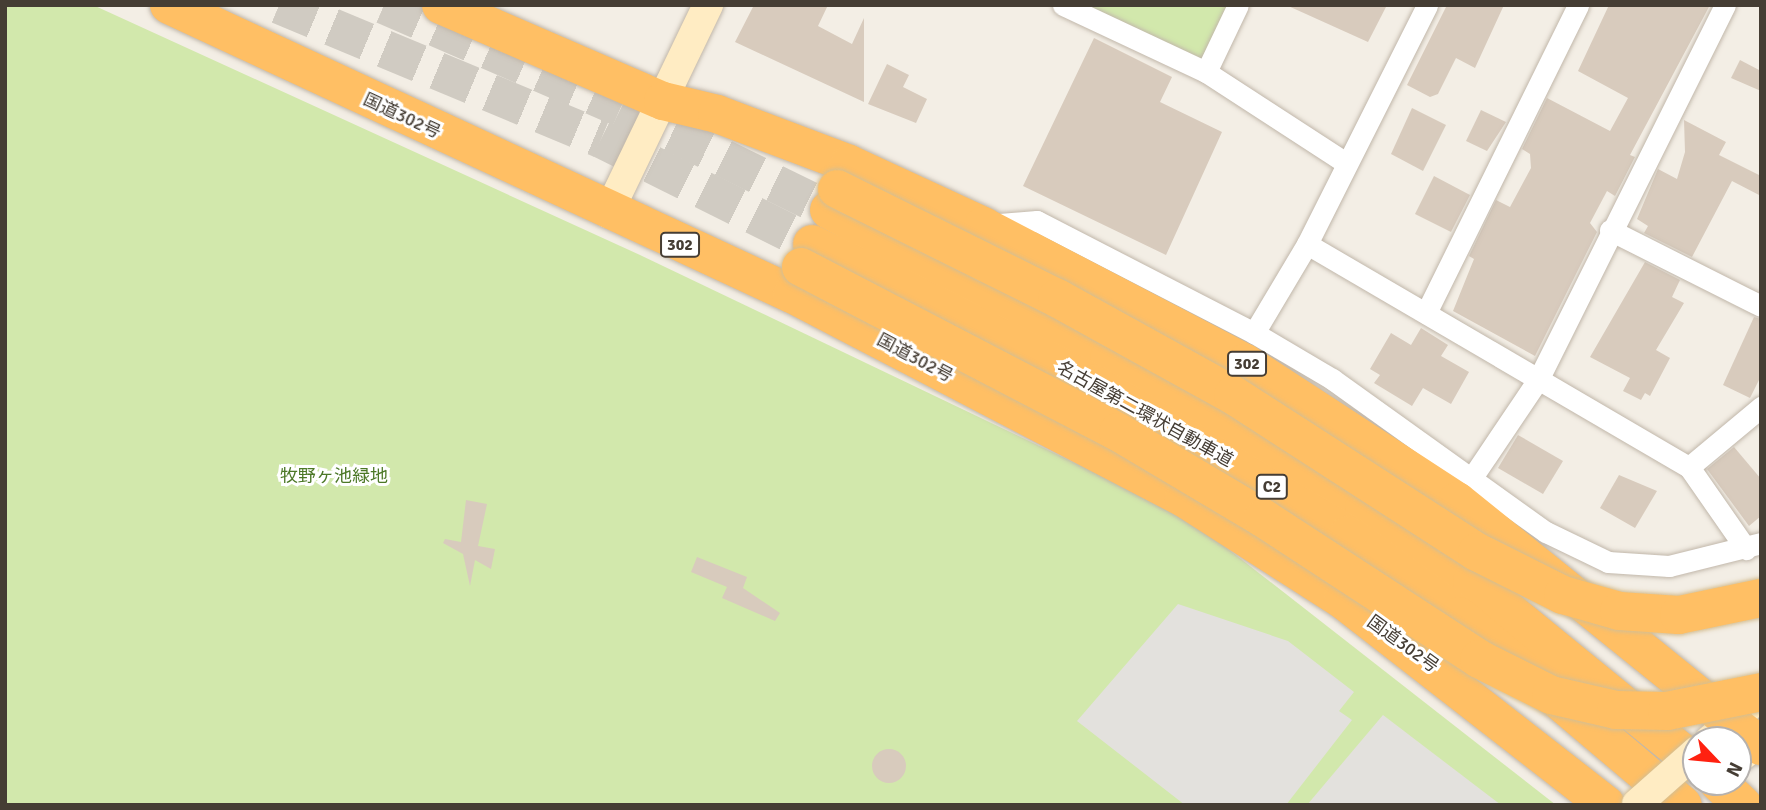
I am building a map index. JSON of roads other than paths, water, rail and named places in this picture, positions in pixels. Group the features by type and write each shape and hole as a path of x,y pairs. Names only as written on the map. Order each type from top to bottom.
{"highway":[{"name":"国道302号","path":"169,5 608,213 792,294 1184,498 1343,600 1606,805"},
{"name":"302","path":"442,5 663,101 716,114 849,164 983,226 1245,363 1368,441 1528,554 1706,726"},
{"name":"名古屋第二環状自動車道","path":"1695,726 1364,507 833,200 1057,298 1233,395 1477,552 1563,595 1619,611 1679,615 1761,598"},
{"name":"名古屋第二環状自動車道","path":"1684,805 1460,616 1348,535 1094,384 807,256 1264,518 1479,659 1551,695 1616,710 1667,711 1761,694"}],"street":[{"path":"608,213 708,5"},
{"path":"1063,5 1206,72 1346,163"},
{"path":"1206,72 1238,5"},
{"path":"1254,333 1307,244 1427,5"},
{"path":"1426,313 1578,5"},
{"path":"1473,476 1539,378 1610,230 1725,5"},
{"path":"983,226 1037,221 1254,333 1473,476 1546,532 1608,562 1669,566 1753,546 1689,467 1307,244"},
{"path":"1610,230 1761,306"},
{"path":"1689,467 1761,407"},
{"path":"1743,726 1761,694"},
{"path":"1637,804 1682,777"}],"tunnel":[{"path":"279,5 601,139 812,244"},
{"path":"384,5 621,108 829,210"}],"park label":[{"name":"牧野ヶ池緑地","path":"334,476"}]}
